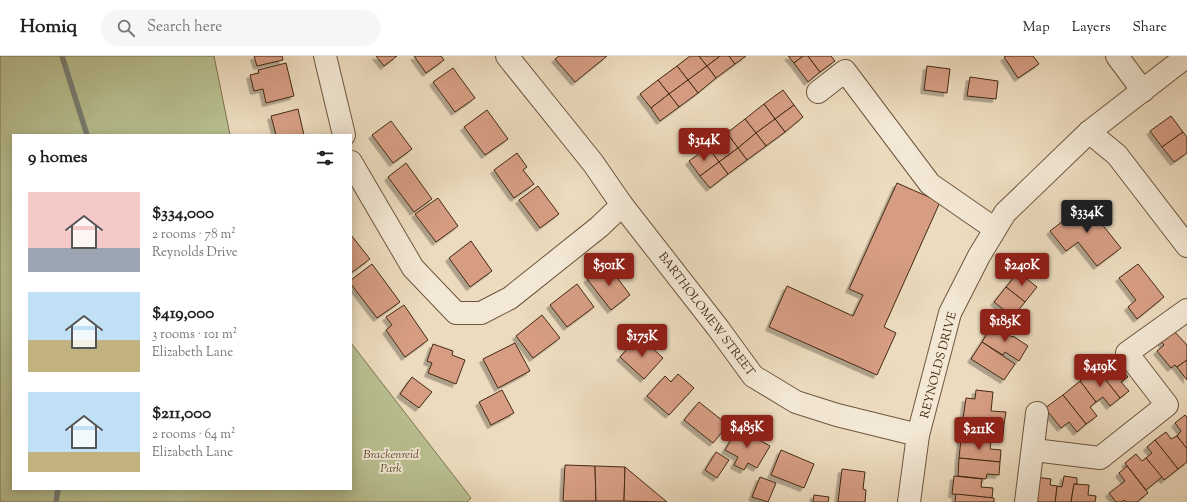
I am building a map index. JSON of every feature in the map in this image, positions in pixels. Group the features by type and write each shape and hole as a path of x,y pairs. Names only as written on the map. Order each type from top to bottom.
{"street":[{"path":"324,56 344,134"},
{"name":"BARTHOLOMEW STREET","path":"507,56 593,163 622,205 718,328 753,376 796,402 837,415 918,435"},
{"path":"1118,56 1143,91"},
{"name":"REYNOLDS DRIVE","path":"909,502 918,435 950,313 995,229 1005,213 1090,132 1187,56"},
{"path":"818,92 845,72 930,184 995,229"},
{"path":"1090,132 1118,155 1187,246"},
{"path":"352,164 413,268 456,313 481,313 510,298 599,227 622,205"},
{"path":"1034,450 1100,458 1167,405 1127,353 1187,310"},
{"path":"1026,502 1034,450 1037,413"}],"green space":[{"name":"Brackenreid Park","path":"0,56 214,56 230,134 12,134 12,490 352,490 352,344 471,498 467,502 0,502"}],"building":[{"path":"254,56 282,56 283,60 257,66"},
{"path":"376,56 397,56 384,66"},
{"path":"414,56 441,56 444,60 426,73"},
{"path":"559,56 607,56 575,82 555,59"},
{"path":"690,56 699,56 707,66 688,80 677,66"},
{"path":"699,56 720,56 707,66"},
{"path":"720,56 729,56 735,64 716,78 707,66"},
{"path":"729,56 746,56 735,64"},
{"path":"788,56 803,56 794,63"},
{"path":"803,56 808,56 820,72 808,82 794,63"},
{"path":"808,56 831,56 835,61 820,72"},
{"path":"1033,56 1039,64 1018,78 1004,57"},
{"path":"286,63 294,96 266,103 263,89 254,91 250,75 259,73 258,70"},
{"path":"677,66 688,80 669,94 658,80"},
{"path":"707,66 716,78 698,93 688,80"},
{"path":"927,66 950,69 947,93 924,90"},
{"path":"453,68 475,98 455,112 433,82"},
{"path":"970,77 998,81 996,99 967,96"},
{"path":"658,80 669,94 651,108 640,94"},
{"path":"688,80 698,93 679,107 669,94"},
{"path":"783,90 794,105 775,119 764,104"},
{"path":"669,94 679,107 660,121 651,108"},
{"path":"764,104 775,119 756,133 745,119"},
{"path":"794,105 803,117 785,132 775,119"},
{"path":"298,109 304,134 276,134 271,116"},
{"path":"487,110 508,139 485,155 464,127"},
{"path":"1171,116 1183,132 1162,147 1150,131"},
{"path":"745,119 756,133 738,148 727,133"},
{"path":"775,119 785,132 766,146 756,133"},
{"path":"391,121 412,149 393,163 372,135"},
{"path":"1183,132 1187,137 1187,153 1174,162 1162,147"},
{"path":"727,133 738,148 719,162 708,147"},
{"path":"756,133 766,146 747,160 738,148"},
{"path":"708,147 719,162 700,176 689,161"},
{"path":"738,148 747,160 728,174 719,162"},
{"path":"517,153 527,167 523,170 534,184 514,198 494,170"},
{"path":"719,162 728,174 710,188 700,176"},
{"path":"406,163 432,199 414,212 388,177"},
{"path":"897,183 940,202 884,327 896,333 877,375 769,327 787,286 853,316 863,295 849,289"},
{"path":"538,186 559,214 540,228 519,200"},
{"path":"438,198 458,226 436,242 415,214"},
{"path":"1089,201 1104,221 1101,223 1121,248 1097,266 1078,242 1066,251 1050,231"},
{"path":"352,236 370,259 352,272"},
{"path":"471,241 492,271 470,287 449,258"},
{"path":"372,264 400,302 377,318 352,285 352,279"},
{"path":"607,264 630,295 611,310 587,279"},
{"path":"1138,264 1164,297 1137,319 1128,307 1136,300 1119,278"},
{"path":"1018,272 1037,287 1025,302 1006,287"},
{"path":"577,284 594,307 567,327 550,305"},
{"path":"1006,287 1025,302 1013,317 994,302"},
{"path":"404,305 428,340 405,357 386,330 392,325 386,317"},
{"path":"542,315 560,338 533,358 516,336"},
{"path":"992,325 1028,346 1019,361 1005,352 1003,355 982,342"},
{"path":"1172,329 1187,345 1187,360 1177,367 1175,365 1171,368 1157,351 1164,345 1159,339"},
{"path":"639,336 663,358 644,379 620,357"},
{"path":"982,342 1015,364 1004,380 971,359"},
{"path":"515,343 530,371 498,388 483,359"},
{"path":"433,344 453,351 452,355 465,360 456,384 428,373 432,363 427,361"},
{"path":"1112,357 1128,377 1121,382 1129,391 1120,398 1097,369"},
{"path":"1187,360 1187,380 1177,367"},
{"path":"1097,369 1120,398 1110,406 1103,397 1096,402 1080,381"},
{"path":"678,374 694,388 669,415 647,396 665,376 671,382"},
{"path":"412,377 432,392 419,408 400,394"},
{"path":"1080,381 1096,402 1090,407 1097,416 1086,424 1063,395"},
{"path":"502,390 514,413 491,425 479,402"},
{"path":"976,390 993,392 991,411 1006,412 1004,424 963,419 966,398 975,399"},
{"path":"1063,395 1086,424 1077,432 1069,422 1061,428 1045,408"},
{"path":"699,402 728,425 713,443 684,420"},
{"path":"1185,415 1187,417 1187,449 1177,436 1181,431 1175,423"},
{"path":"963,419 1004,424 1003,436 991,435 991,441 961,439"},
{"path":"738,428 770,446 757,468 748,463 744,470 734,465 738,457 725,450"},
{"path":"1166,432 1171,439 1177,436 1187,449 1187,462 1178,469 1155,440"},
{"path":"961,439 991,441 990,449 1001,450 1000,462 959,458"},
{"path":"1155,440 1178,469 1164,480 1146,458 1152,453 1147,447"},
{"path":"781,450 814,464 804,488 771,475"},
{"path":"716,452 729,460 717,478 705,470"},
{"path":"1136,454 1142,461 1146,458 1162,477 1146,490 1125,463"},
{"path":"959,458 1000,462 999,475 987,474 986,479 958,476"},
{"path":"565,465 595,466 596,501 563,501"},
{"path":"595,466 625,467 624,501 596,501"},
{"path":"1127,466 1148,493 1137,502 1126,502 1124,500 1121,502 1116,502 1109,493 1125,481 1119,473"},
{"path":"625,467 667,502 624,501"},
{"path":"842,469 865,472 863,489 866,490 865,502 838,502"},
{"path":"954,476 982,479 981,487 993,488 992,498 952,494"},
{"path":"1064,476 1077,478 1077,484 1074,484 1071,502 1055,502 1057,486 1062,487"},
{"path":"760,477 776,483 768,502 752,497"},
{"path":"1035,477 1051,479 1050,485 1057,486 1055,502 1032,502"},
{"path":"1074,484 1089,485 1088,495 1096,496 1095,502 1071,502"},
{"path":"956,494 994,498 994,502 955,502"},
{"path":"814,495 829,497 828,502 813,502"}],"waterway":[{"path":"62,56 87,134"},
{"path":"56,502 58,490"}]}
